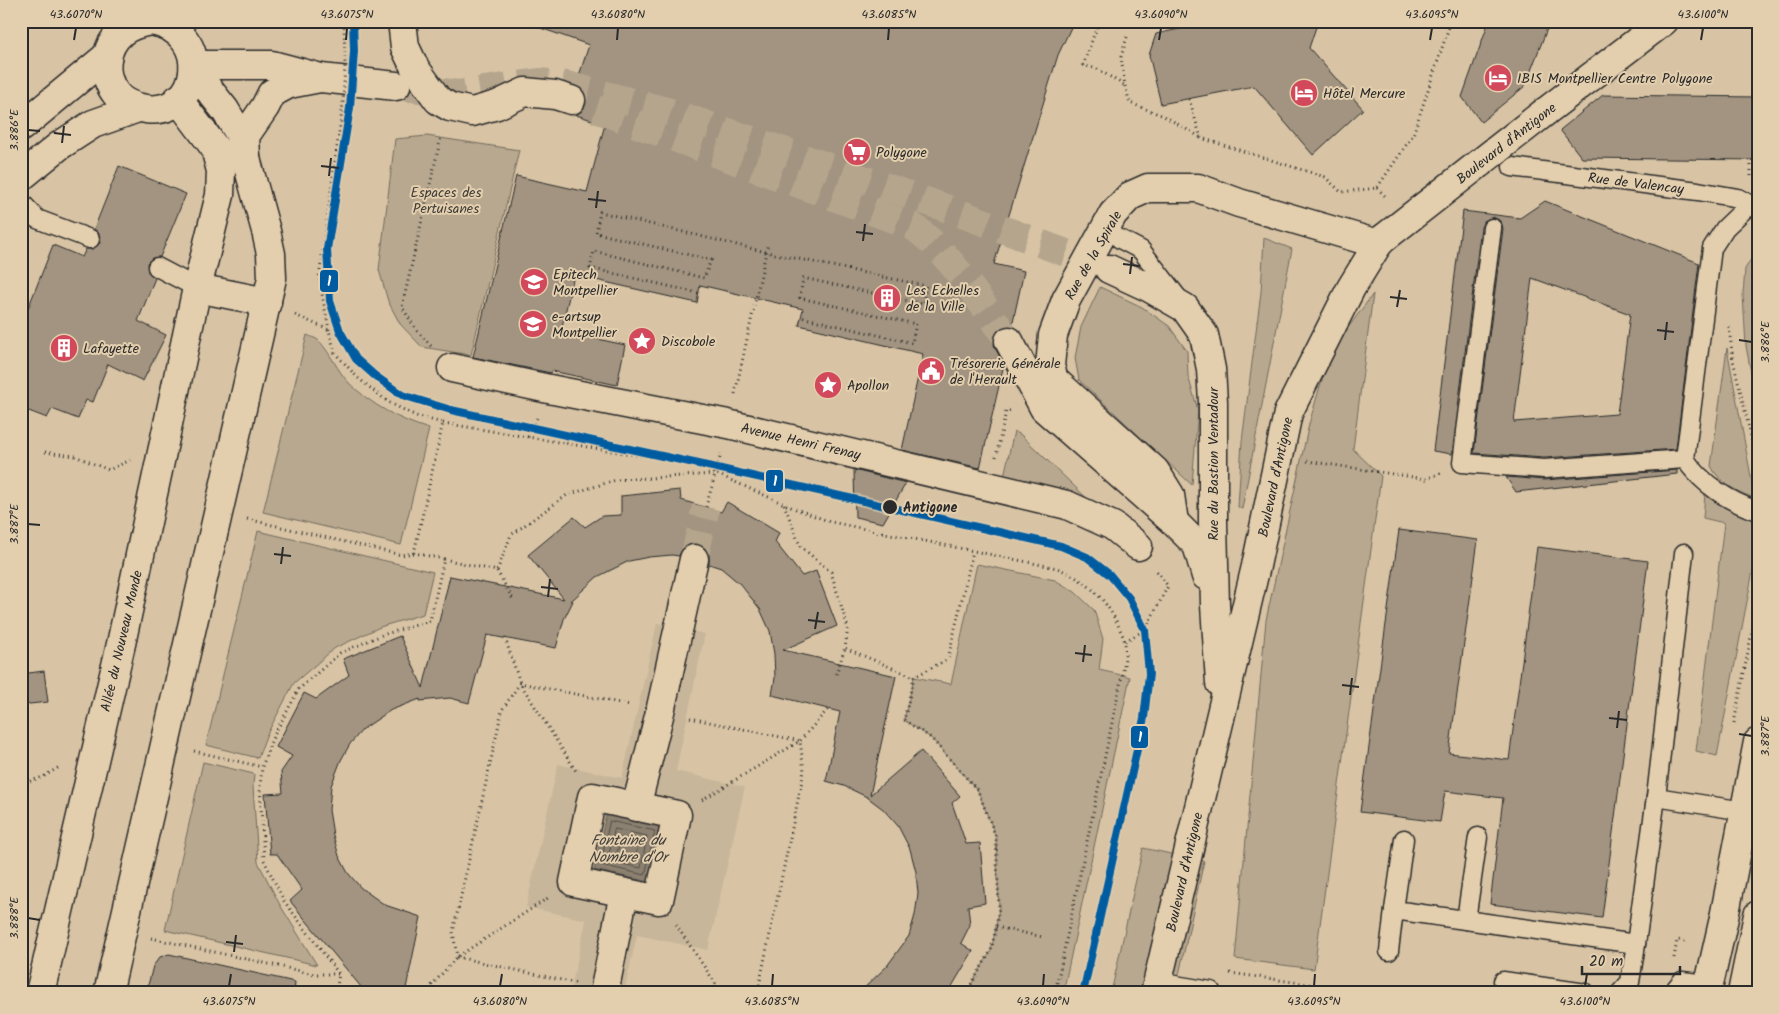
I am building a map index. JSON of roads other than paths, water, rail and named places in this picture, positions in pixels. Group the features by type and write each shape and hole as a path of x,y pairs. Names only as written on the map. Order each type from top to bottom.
{"street":[{"path":"150,21 180,27 192,53 194,68 186,91 166,107 152,110 138,108 125,102 109,82 106,69 107,56 113,42 123,31 136,24 150,21"},
{"path":"402,21 405,47 415,68 438,100 450,107 472,112 497,105 525,92 555,95 571,100"},
{"name":"Boulevard d'Antigone","path":"1156,988 1256,566 1288,414 1351,288 1381,241 1664,21"},
{"path":"21,127 107,56"},
{"path":"194,68 272,65 321,78 396,86"},
{"path":"108,993 272,278 271,254 266,230 239,133 225,110 194,68"},
{"path":"247,166 245,136 265,107 272,93 289,84 321,78"},
{"name":"Allée du Nouveau Monde","path":"40,993 121,644 197,288 220,195 222,171 215,148 178,99"},
{"path":"21,177 59,146 93,124 138,108"},
{"name":"Rue de la Spirale","path":"1174,522 1170,495 1155,471 1054,380 1050,366 1053,335 1066,300 1113,214 1130,196 1148,188 1198,188 1239,203 1381,241"},
{"name":"Rue du Bastion Ventadour","path":"1109,268 1185,308 1204,335 1211,369 1213,402 1212,522 1222,712"},
{"path":"197,288 267,302"},
{"path":"1009,341 1044,408 1174,522 1197,545 1215,605"},
{"name":"Avenue Henri Frenay","path":"452,368 728,424 1067,504 1114,526 1138,546"},
{"path":"636,807 660,712 694,559"},
{"path":"1708,988 1758,742"},
{"path":"592,797 636,807 677,815 659,900 574,882 592,797"},
{"path":"604,991 624,893"},
{"path":"1742,993 1758,915"}],"lane":[{"name":"Rue de Valencay","path":"1512,167 1698,191 1738,198 1754,207"},
{"path":"21,202 37,219 90,239"},
{"path":"1754,207 1725,228 1712,248 1685,459 1694,472 1720,493 1758,510"},
{"path":"1492,228 1462,463 1544,469 1685,459"},
{"path":"1120,239 1141,250 1185,308"},
{"path":"157,267 197,288"},
{"path":"1620,993 1630,982 1636,944 1656,797 1684,553"},
{"path":"1656,797 1744,811"},
{"path":"1466,920 1478,837"},
{"path":"1389,951 1404,839"},
{"path":"1394,910 1636,944"},
{"path":"1503,981 1586,993"},
{"path":"1672,993 1682,981 1708,988"},
{"path":"1156,988 1215,992"}],"water":[{"name":"Fontaine du Nombre d'Or","path":"606,814 662,827 650,882 594,870"}],"tunnel":[{"path":"396,86 457,94 539,82 567,85 667,111 943,207 1109,269"},
{"path":"596,109 912,226 939,249 952,264 1009,341"},
{"path":"694,559 706,507"}],"place":[{"name":"IBIS Montpellier Centre Polygone","path":"1498,78"},
{"name":"Hôtel Mercure","path":"1304,93"},
{"name":"Polygone","path":"857,152"},
{"name":"Epitech Montpellier","path":"534,282"},
{"name":"Les Echelles de la Ville","path":"887,298"},
{"name":"e-artsup Montpellier","path":"533,324"},
{"name":"Discobole","path":"642,341"},
{"name":"Lafayette","path":"64,348"},
{"name":"Trésorerie Générale de l'Herault","path":"931,371"},
{"name":"Apollon","path":"828,385"},
{"name":"Antigone","path":"890,507"}],"park label":[{"name":"Espaces des Pertuisanes","path":"446,200"}]}
